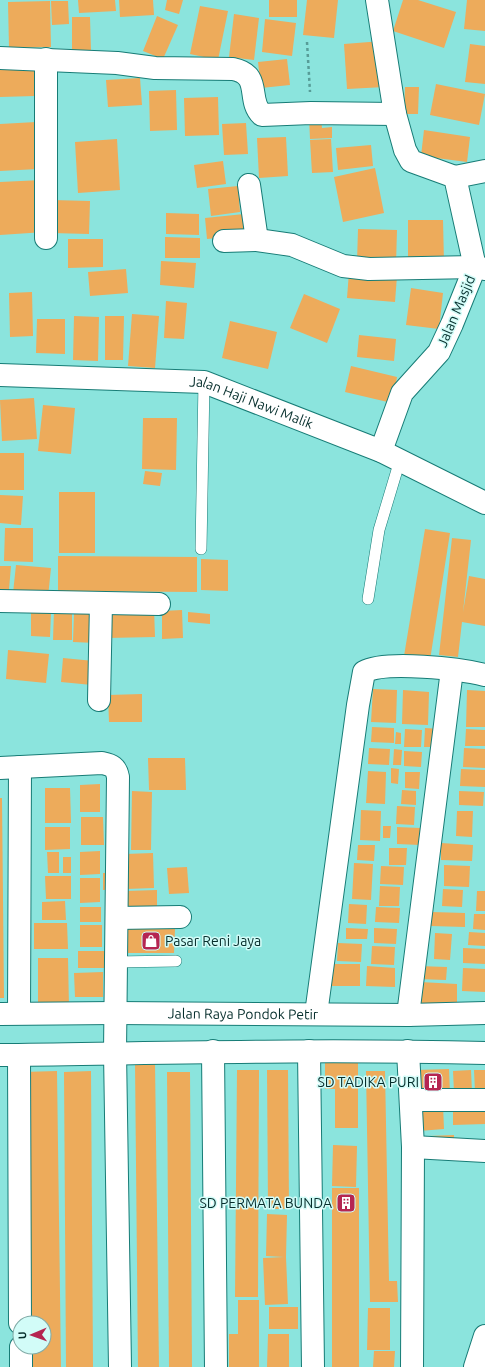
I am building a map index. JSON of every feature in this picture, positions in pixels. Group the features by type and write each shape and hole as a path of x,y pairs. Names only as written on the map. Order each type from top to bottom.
{"street":[{"path":"377,0 396,114 405,150 411,161 455,177 485,171"},
{"path":"0,58 117,63 155,68 233,69 244,71 249,76 258,111 262,115 312,113 396,114"},
{"path":"46,59 46,238"},
{"name":"Jalan Masjid","path":"391,455 402,392 439,352 480,268 455,177"},
{"path":"249,185 257,240"},
{"path":"224,241 257,240 292,245 343,266 369,269 480,268"},
{"name":"Jalan Haji Nawi Malik","path":"0,375 204,382 391,455 485,503"},
{"path":"0,601 159,604"},
{"path":"99,700 101,603"},
{"path":"316,1014 358,704 364,672 370,668 400,666 452,670 485,675"},
{"path":"408,1015 452,670"},
{"path":"10,1014 10,767 102,763 112,765 117,770 115,1052 120,1367"},
{"path":"117,918 180,917"},
{"name":"Jalan Raya Pondok Petir","path":"10,1014 115,1013 408,1015 485,1013"},
{"path":"213,1051 216,1367"},
{"path":"20,1315 9,1055 213,1051 408,1051 485,1053"},
{"path":"309,1051 313,1367"},
{"path":"408,1051 413,1147 412,1367"},
{"path":"411,1100 485,1100"},
{"path":"413,1147 485,1151"},
{"path":"475,1367 485,1336"},
{"path":"21,1355 21,1367"}],"lane":[{"path":"201,549 204,382"},
{"path":"368,600 391,455"},
{"path":"116,962 176,961"}],"path":[{"path":"307,42 312,113"}],"building":[{"path":"78,0 115,0 116,11 79,13"},
{"path":"119,0 153,0 154,15 120,17"},
{"path":"167,0 183,0 179,14 165,10"},
{"path":"269,0 297,0 297,17 269,17"},
{"path":"307,0 338,0 334,38 303,35"},
{"path":"403,0 418,0 456,12 444,48 393,31"},
{"path":"467,0 485,0 485,31 464,29"},
{"path":"50,1 51,47 9,48 8,2"},
{"path":"51,1 68,1 69,24 52,25"},
{"path":"200,6 228,11 218,60 190,54"},
{"path":"234,14 259,18 254,60 229,57"},
{"path":"157,16 178,25 163,59 143,51"},
{"path":"72,17 90,17 91,51 72,51"},
{"path":"265,19 296,23 292,56 262,52"},
{"path":"382,41 385,87 347,89 344,44"},
{"path":"470,44 485,46 485,84 465,82"},
{"path":"287,59 290,85 261,88 258,62"},
{"path":"34,63 35,96 0,97 0,64"},
{"path":"140,78 142,105 108,107 106,80"},
{"path":"436,84 485,94 479,125 430,115"},
{"path":"405,87 419,87 418,114 404,114"},
{"path":"176,90 177,130 150,131 149,91"},
{"path":"218,97 219,135 185,136 184,98"},
{"path":"321,116 322,128 332,127 332,138 310,139 309,117"},
{"path":"36,122 38,169 0,171 0,124"},
{"path":"246,123 248,154 224,155 222,124"},
{"path":"424,130 470,137 467,162 421,156"},
{"path":"286,137 288,176 259,178 257,138"},
{"path":"117,139 120,190 78,193 75,142"},
{"path":"331,139 333,172 312,173 310,140"},
{"path":"371,145 373,166 338,170 336,148"},
{"path":"223,161 226,184 197,188 194,165"},
{"path":"375,168 384,213 343,222 334,177"},
{"path":"42,180 45,232 0,235 0,182"},
{"path":"238,186 240,212 211,216 208,189"},
{"path":"52,200 90,201 89,234 51,233"},
{"path":"166,213 199,214 199,235 166,234"},
{"path":"244,214 246,235 207,239 205,218"},
{"path":"408,220 443,220 444,262 408,262"},
{"path":"358,229 397,230 396,264 357,262"},
{"path":"165,237 200,238 200,258 165,258"},
{"path":"68,239 103,239 103,267 68,268"},
{"path":"161,261 196,263 194,288 160,285"},
{"path":"126,269 128,293 90,296 88,272"},
{"path":"349,272 397,276 395,302 347,298"},
{"path":"411,288 443,293 439,329 406,325"},
{"path":"32,292 33,336 10,337 9,293"},
{"path":"304,294 340,309 327,343 290,328"},
{"path":"166,301 187,303 184,339 164,338"},
{"path":"132,314 159,316 155,368 128,366"},
{"path":"74,316 99,317 98,361 73,360"},
{"path":"105,316 124,316 123,360 105,360"},
{"path":"37,319 65,319 65,354 36,353"},
{"path":"230,321 277,332 268,369 222,358"},
{"path":"359,335 396,339 394,361 357,357"},
{"path":"351,366 397,377 392,403 345,392"},
{"path":"34,398 37,439 2,441 0,400"},
{"path":"43,405 75,408 71,454 38,451"},
{"path":"143,418 177,418 176,470 142,469"},
{"path":"0,453 24,453 24,490 0,490"},
{"path":"145,471 162,473 160,486 143,484"},
{"path":"59,492 95,492 95,553 59,553"},
{"path":"0,495 23,496 21,525 0,523"},
{"path":"5,528 33,528 33,562 4,561"},
{"path":"425,529 450,533 430,660 404,656"},
{"path":"452,538 471,540 463,612 469,576 485,579 485,626 462,622 458,657 439,655"},
{"path":"58,556 197,557 197,592 58,591"},
{"path":"201,559 228,560 228,591 201,590"},
{"path":"16,565 51,568 48,597 13,593"},
{"path":"0,566 11,566 8,601 0,600"},
{"path":"154,608 155,637 107,638 106,609"},
{"path":"54,610 72,610 72,640 53,640"},
{"path":"182,610 183,638 162,639 162,611"},
{"path":"188,612 210,614 210,624 188,622"},
{"path":"31,613 51,613 50,637 31,636"},
{"path":"74,613 96,613 96,643 73,642"},
{"path":"8,650 49,654 46,683 6,679"},
{"path":"63,658 94,661 92,685 61,682"},
{"path":"373,689 397,690 396,723 371,722"},
{"path":"403,690 429,692 428,725 402,724"},
{"path":"467,690 485,691 485,727 466,727"},
{"path":"142,694 142,722 109,722 108,695"},
{"path":"372,727 394,728 394,743 371,742"},
{"path":"425,728 440,729 439,747 424,747"},
{"path":"405,729 422,730 421,747 404,747"},
{"path":"466,729 485,730 485,746 465,746"},
{"path":"396,732 401,733 401,744 395,744"},
{"path":"369,748 390,749 389,765 368,764"},
{"path":"464,748 485,749 485,768 463,767"},
{"path":"394,749 402,750 401,765 393,765"},
{"path":"404,751 422,752 421,767 404,766"},
{"path":"148,758 185,758 186,790 149,790"},
{"path":"391,768 399,769 398,784 391,783"},
{"path":"461,769 485,770 485,787 460,786"},
{"path":"368,771 386,772 385,804 366,803"},
{"path":"405,772 420,772 419,789 405,788"},
{"path":"100,784 100,812 80,812 80,785"},
{"path":"45,788 70,788 71,823 45,823"},
{"path":"402,790 416,791 416,805 401,804"},
{"path":"132,791 152,792 151,850 131,850"},
{"path":"459,791 484,792 483,806 459,805"},
{"path":"0,798 2,798 4,998 0,998"},
{"path":"397,806 415,807 414,825 396,824"},
{"path":"361,810 381,811 380,841 360,840"},
{"path":"457,811 473,811 472,837 456,836"},
{"path":"81,817 103,817 104,845 81,845"},
{"path":"383,826 391,826 390,838 383,838"},
{"path":"45,827 70,827 70,849 45,850"},
{"path":"397,827 420,828 420,845 397,844"},
{"path":"441,843 473,845 472,861 441,860"},
{"path":"358,845 375,845 374,861 357,860"},
{"path":"389,848 407,848 406,865 389,865"},
{"path":"100,851 100,874 80,875 80,852"},
{"path":"47,852 59,852 59,873 48,873"},
{"path":"153,853 154,888 126,889 125,854"},
{"path":"63,857 71,857 71,873 63,873"},
{"path":"354,863 373,864 371,900 352,899"},
{"path":"444,865 470,866 469,887 444,886"},
{"path":"381,866 404,867 403,885 380,884"},
{"path":"187,867 189,893 169,894 167,868"},
{"path":"103,873 114,873 115,889 103,890"},
{"path":"45,876 71,876 71,899 46,899"},
{"path":"80,878 100,878 100,902 80,903"},
{"path":"380,886 400,887 399,906 379,906"},
{"path":"443,889 463,890 462,907 442,906"},
{"path":"157,890 157,912 125,913 125,891"},
{"path":"477,891 485,891 485,911 476,911"},
{"path":"65,901 66,920 42,920 42,902"},
{"path":"349,904 367,905 366,924 348,923"},
{"path":"80,907 101,907 101,922 80,922"},
{"path":"376,907 400,908 399,923 375,922"},
{"path":"432,912 465,913 465,927 431,926"},
{"path":"474,914 485,914 485,930 473,929"},
{"path":"34,923 67,923 68,949 34,949"},
{"path":"80,925 102,925 102,947 80,947"},
{"path":"346,928 368,929 367,939 346,939"},
{"path":"374,928 397,929 396,944 374,943"},
{"name":"Pasar Reni Jaya","path":"128,929 175,929 174,953 127,953"},
{"path":"469,932 485,933 485,946 468,945"},
{"path":"435,933 452,934 450,960 434,959"},
{"path":"338,943 362,944 361,962 337,961"},
{"path":"372,946 395,947 394,965 371,964"},
{"path":"463,948 485,949 485,964 463,963"},
{"path":"78,951 106,951 107,968 78,968"},
{"path":"38,958 68,958 69,1007 38,1007"},
{"path":"332,964 360,964 360,986 332,986"},
{"path":"367,966 395,968 395,987 366,986"},
{"path":"418,966 447,967 446,980 417,979"},
{"path":"463,968 485,969 485,992 462,991"},
{"path":"103,972 103,997 75,997 74,973"},
{"path":"420,982 457,984 457,1010 419,1009"},
{"path":"325,1061 358,1061 358,1128 335,1128 335,1089 325,1089"},
{"path":"135,1062 155,1062 159,1367 138,1367"},
{"name":"SD TADIKA PURI","path":"449,1069 450,1094 417,1095 416,1070"},
{"path":"237,1070 259,1070 258,1297 235,1297"},
{"path":"267,1070 288,1070 289,1209 268,1209"},
{"name":"SD TADIKA PURI","path":"471,1070 472,1092 454,1092 453,1071"},
{"path":"474,1070 485,1070 485,1091 475,1092"},
{"path":"57,1071 61,1367 27,1367 27,1355 52,1355 52,1315 26,1315 23,1072"},
{"path":"91,1071 93,1367 66,1367 64,1072"},
{"path":"366,1071 385,1071 389,1281 397,1281 398,1302 370,1302"},
{"path":"167,1072 190,1072 192,1367 169,1367"},
{"name":"SD TADIKA PURI","path":"485,1102 485,1124 453,1125 453,1103"},
{"name":"SD TADIKA PURI","path":"443,1105 444,1129 419,1131 418,1106"},
{"path":"454,1135 454,1146 430,1147 429,1136"},
{"path":"333,1145 357,1146 356,1187 332,1186"},
{"path":"332,1188 359,1188 359,1367 332,1367"},
{"path":"267,1214 287,1215 286,1257 288,1304 265,1305 263,1258 284,1257 266,1256"},
{"path":"238,1300 259,1300 259,1367 229,1367 229,1334 238,1334"},
{"path":"269,1307 298,1307 298,1329 269,1329"},
{"path":"368,1308 390,1308 390,1350 367,1350"},
{"path":"268,1334 289,1334 289,1367 267,1367"},
{"path":"374,1351 395,1351 394,1367 373,1367"}],"place":[{"name":"Pasar Reni Jaya","path":"151,941"},
{"name":"SD TADIKA PURI","path":"433,1082"},
{"name":"SD PERMATA BUNDA","path":"346,1203"}]}
